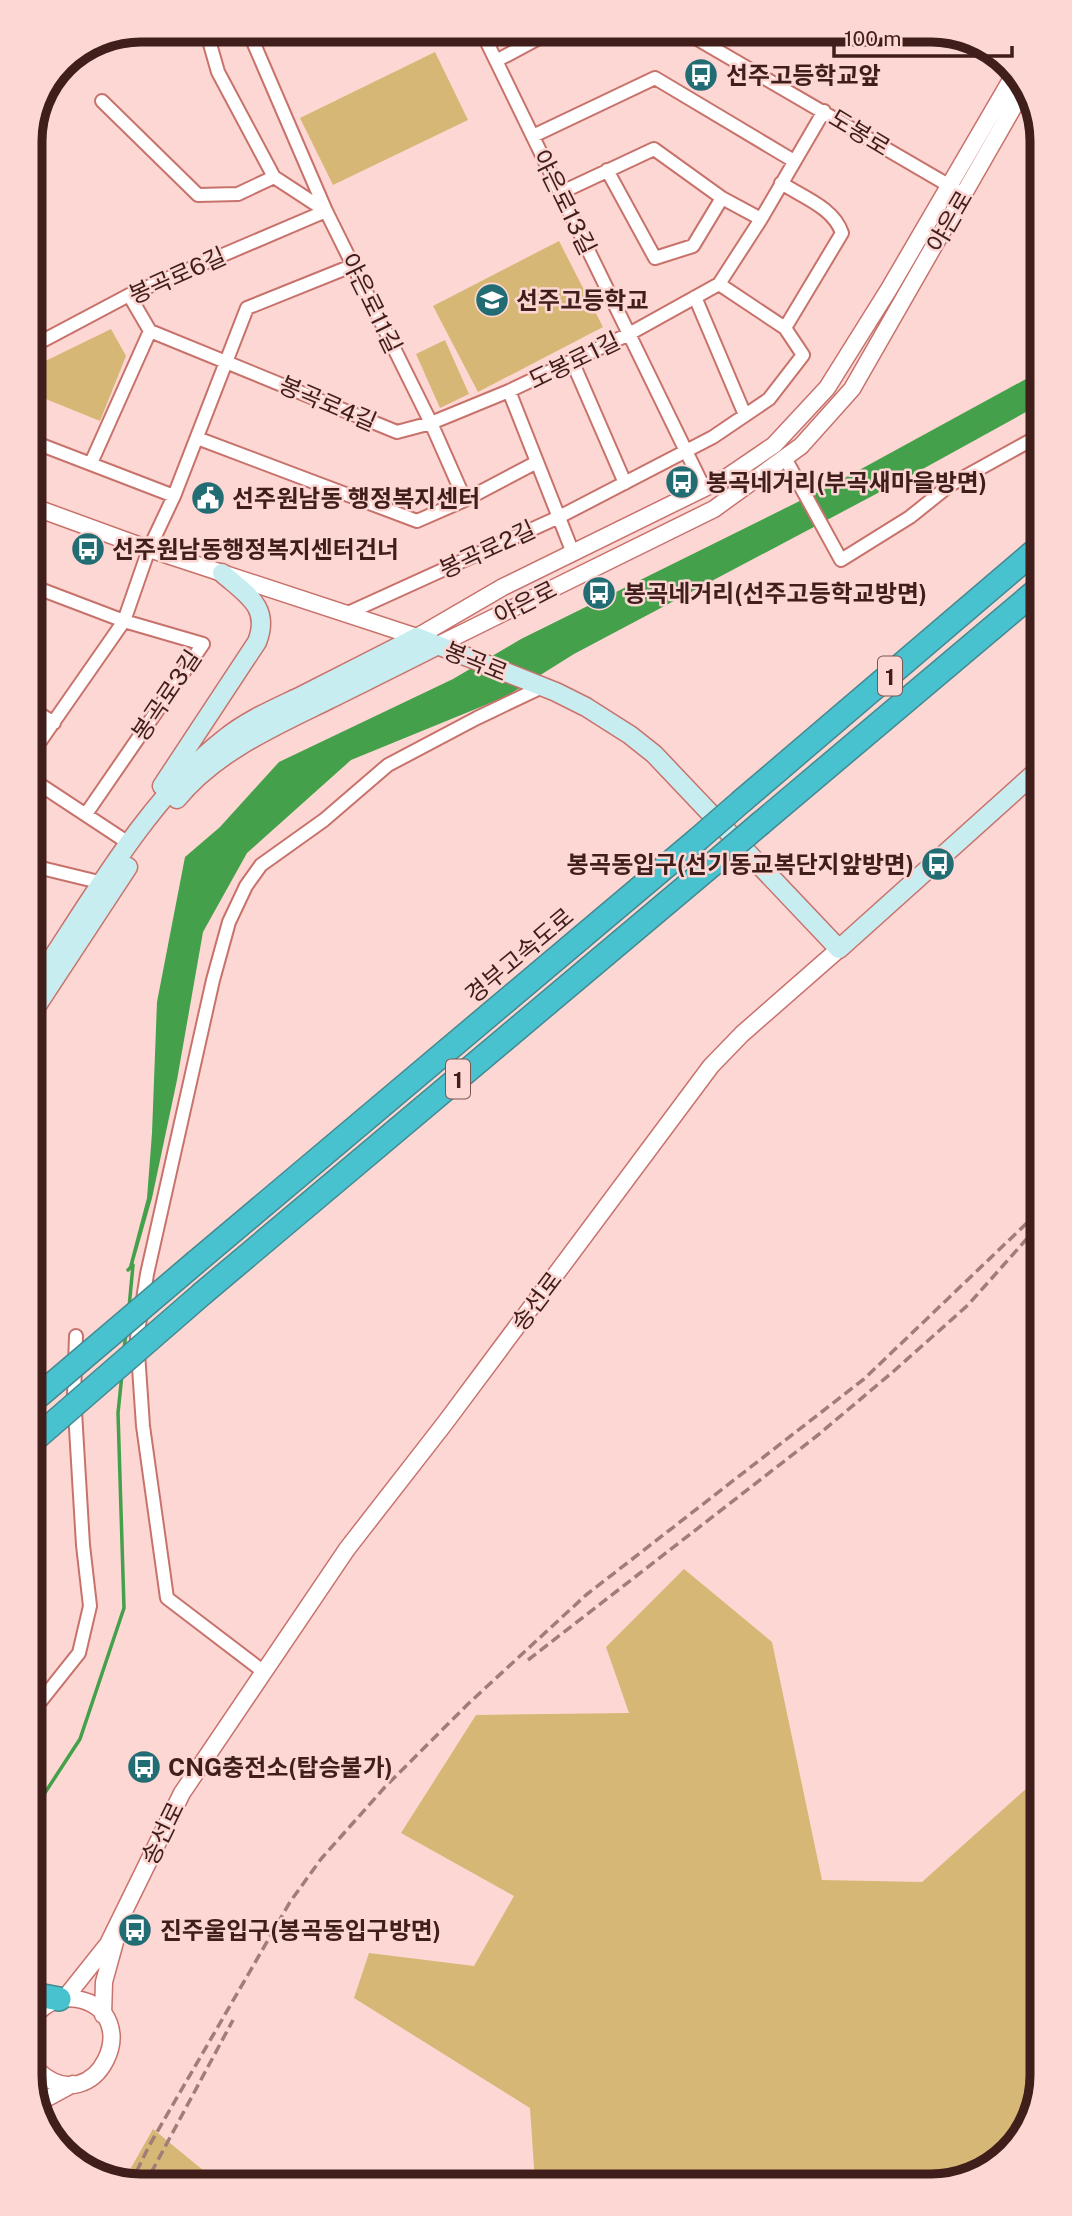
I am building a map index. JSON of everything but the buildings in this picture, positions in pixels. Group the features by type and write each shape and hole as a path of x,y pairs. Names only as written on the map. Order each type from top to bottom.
{"highway":[{"name":"경부고속도로","path":"42,1393 1030,555"},
{"name":"1","path":"42,1433 203,1293 1030,596"}],"main road":[{"path":"130,844 166,780 257,642 262,630 262,618 258,608 250,597 222,573"},
{"name":"봉곡로","path":"417,637 542,687 601,714 654,754 839,949"},
{"name":"야은로","path":"42,974 130,844 180,778 226,737 260,716 417,637"},
{"name":"야은로","path":"42,998 151,832 185,789 226,754 299,714 438,645"},
{"name":"송선로","path":"839,949 1030,777"}],"street":[{"path":"209,42 218,72 274,177 326,211"},
{"name":"야은로11길","path":"253,42 326,211 465,500"},
{"name":"야은로13길","path":"487,42 704,488"},
{"path":"496,61 525,42"},
{"name":"도봉로","path":"703,42 964,194"},
{"path":"533,136 655,78 794,161"},
{"name":"야은로","path":"417,637 503,587 727,477 774,445 827,388 889,289 1009,81"},
{"name":"야은로","path":"438,645 714,509 801,446 852,389 1019,97"},
{"path":"102,101 198,195 238,194 274,177"},
{"name":"도봉로1길","path":"430,423 509,391 629,334 719,284 761,219 824,111"},
{"path":"560,193 654,149 722,198 761,219"},
{"path":"607,170 655,258 693,246 722,198"},
{"path":"781,183 832,214 842,233 785,328"},
{"name":"봉곡로6길","path":"42,341 130,295 326,211"},
{"path":"42,740 124,621 149,549 174,496 247,308 354,265"},
{"name":"봉곡로2길","path":"348,613 558,517 687,452 769,400 803,355 785,328 719,284"},
{"path":"91,463 150,331 130,295"},
{"path":"695,297 745,415"},
{"name":"봉곡로4길","path":"150,331 397,432 430,423"},
{"path":"572,361 625,483"},
{"path":"509,391 573,553"},
{"path":"197,438 417,521 465,500 537,462"},
{"path":"785,458 841,560 910,517 950,485 1030,441"},
{"path":"42,445 174,496"},
{"name":"봉곡로","path":"42,510 149,549 417,637"},
{"name":"봉곡로3길","path":"42,590 124,621 202,644 86,814"},
{"path":"264,1672 167,1598 142,1426 137,1338 147,1274 226,933 246,886 261,866 324,820 388,765 542,687"},
{"path":"42,715 54,723"},
{"path":"42,786 130,844"},
{"path":"42,868 103,883"},
{"name":"송선로","path":"127,1907 178,1800 347,1549 711,1066 799,981 839,949"},
{"path":"42,1699 79,1653 90,1606 83,1545 74,1395 76,1336"},
{"path":"54,1998 108,1944 127,1907"},
{"path":"46,2099 95,2076 107,2060 112,2038 103,2015 104,1982 127,1907"},
{"path":"54,1998 85,2001 103,2015"},
{"path":"42,2074 51,2081 74,2084"}],"shaded area":[{"path":"435,52 468,120 333,185 300,118"},
{"path":"559,241 603,327 478,392 433,306"},
{"path":"111,329 126,356 100,421 42,397 42,363"},
{"path":"445,340 469,394 440,408 416,354"},
{"path":"1030,377 1030,410 574,654 505,697 351,760 247,853 203,932 177,1080 152,1198 133,1265 128,1270 147,1198 157,1002 185,857 220,827 279,762 453,679 521,639 830,486"},
{"path":"684,1569 772,1642 822,1880 922,1882 1027,1788 1030,1707 1030,2075 1027,2101 1013,2130 996,2149 981,2161 950,2172 534,2174 530,2108 354,1998 369,1953 474,1966 514,1896 401,1833 476,1715 629,1713 606,1647"},
{"path":"153,2129 208,2174 134,2174 128,2173"}],"waterway":[{"path":"128,1270 133,1265 129,1308"},
{"path":"124,1349 126,1333"},
{"path":"42,1797 80,1739 124,1608 118,1413 122,1374"}],"railway":[{"path":"135,2174 290,1902 321,1859 385,1787 468,1704 586,1595 864,1379 1030,1220"},
{"path":"528,1660 818,1435 895,1370 968,1305 1030,1235"},
{"path":"150,2174 233,2020"}],"place":[{"name":"선주고등학교앞","path":"701,75"},
{"name":"선주고등학교","path":"492,300"},
{"name":"봉곡네거리(부곡새마을방면)","path":"682,482"},
{"name":"선주원남동 행정복지센터","path":"208,498"},
{"name":"선주원남동행정복지센터건너","path":"88,549"},
{"name":"봉곡네거리(선주고등학교방면)","path":"599,593"},
{"name":"봉곡동입구(선기동교복단지앞방면)","path":"938,864"},
{"name":"CNG충전소(탑승불가)","path":"144,1767"},
{"name":"진주울입구(봉곡동입구방면)","path":"135,1930"}]}
